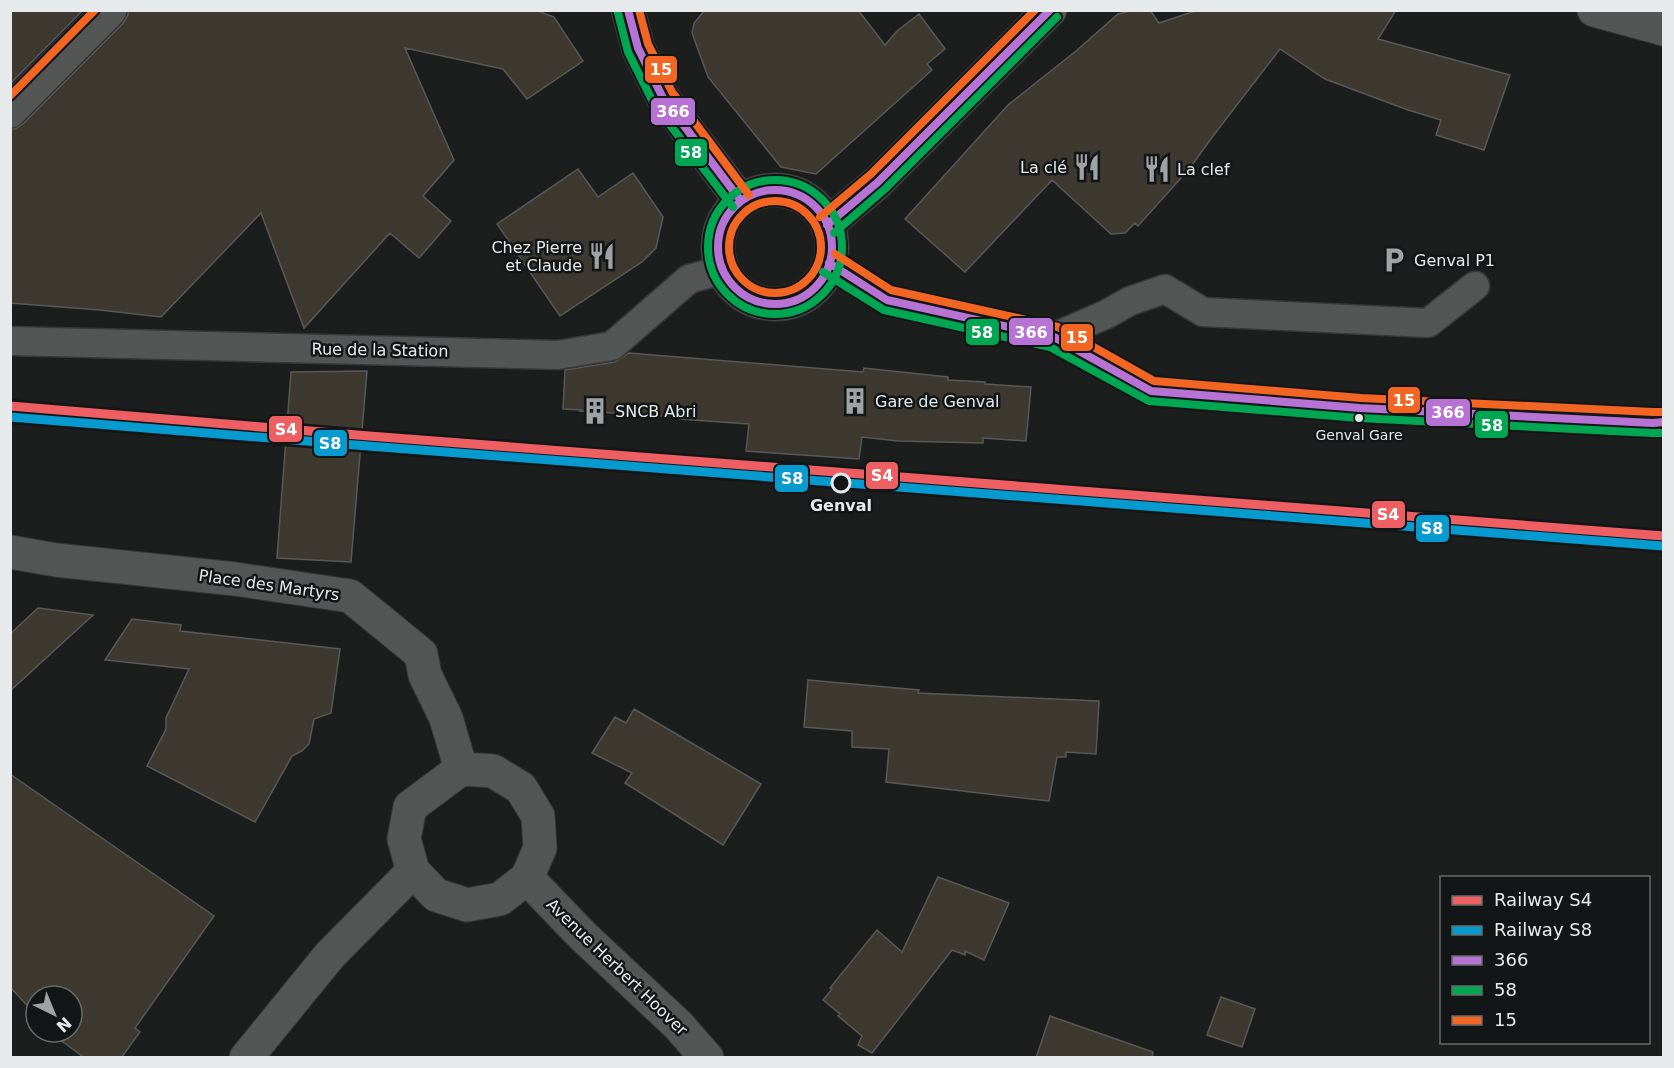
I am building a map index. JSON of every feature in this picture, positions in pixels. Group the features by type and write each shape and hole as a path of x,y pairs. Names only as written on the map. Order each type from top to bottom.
{"street":[{"path":"10,111 110,10"},
{"path":"627,10 638,48 663,98 741,201"},
{"path":"827,225 878,182 1050,10"},
{"path":"1594,10 1664,29"},
{"path":"777,191 795,194 816,208 827,225 832,240 827,270 816,286 802,298 784,304 765,304 747,298 732,286 722,270 718,252 720,232 728,215 741,201 760,192 777,191"},
{"name":"Place des Martyrs","path":"10,552 56,560 235,579 350,596 421,654 425,675 446,718 461,769"},
{"path":"461,769 493,771 521,788 538,816 540,848 526,878 500,899 467,905 436,895 412,871 404,839 410,807 461,769"},
{"path":"246,1058 330,955 412,871"},
{"name":"Avenue Herbert Hoover","path":"526,878 583,936 678,1025 706,1058"}],"lane":[{"path":"829,263 887,300 1054,337 1150,391 1371,409 1641,423 1664,422"},
{"name":"Rue de la Station","path":"10,341 558,355 612,346 689,279 722,270"},
{"path":"1054,337 1107,314 1130,301 1165,290 1203,312 1428,323 1475,286"}],"building":[{"path":"10,10 83,10 10,84"},
{"path":"128,10 535,10 554,17 583,61 527,99 503,69 405,48 454,160 423,196 451,221 419,258 390,233 304,328 261,213 161,317 10,303 10,129 23,124 123,23"},
{"path":"705,10 858,10 885,45 897,31 919,14 945,49 927,64 932,70 816,174 781,167 708,77 692,33 694,23"},
{"path":"1135,10 1150,10 1159,23 1198,10 1396,10 1378,39 1510,75 1484,150 1436,135 1441,120 1325,79 1280,49 1190,168 1138,226 1135,223 1125,233 1111,234 1052,180 965,272 905,219 1008,105 1118,14"},
{"path":"578,169 598,197 633,173 663,217 656,248 642,262 560,316 497,224"},
{"name":"Gare de Genval","path":"629,353 863,372 864,368 948,377 948,380 1031,387 1026,441 983,438 983,443 898,441 862,437 859,459 746,451 749,424 563,409 565,370 615,362"},
{"path":"367,371 351,562 277,558 291,372"},
{"path":"38,608 93,615 10,691 10,634"},
{"path":"132,619 181,625 180,631 340,649 331,713 314,719 309,744 292,756 255,822 147,766 166,729 166,718 189,669 105,660"},
{"path":"808,680 919,690 918,693 1099,701 1096,754 1066,752 1066,757 1057,757 1049,801 886,782 889,749 852,747 852,731 804,727"},
{"path":"634,709 761,784 723,845 625,783 632,773 592,753 615,717 626,723"},
{"path":"10,774 214,916 135,1028 140,1032 121,1058 85,1058 66,1044 84,1044 84,984 24,984 24,1002 10,987"},
{"path":"938,877 1009,903 984,960 965,951 965,955 952,950 872,1053 858,1045 862,1036 823,1000 877,930 902,952"},
{"path":"1221,997 1255,1009 1242,1047 1207,1035"},
{"path":"1050,1016 1153,1052 1152,1058 1036,1058"}],"rail line":[{"name":"S4","path":"10,406 1664,536"},
{"name":"S8","path":"10,417 1663,546"}],"transit line":[{"name":"15","path":"10,96 95,10"},
{"name":"366","path":"628,10 638,48 663,98 741,201"},
{"name":"15","path":"639,10 648,44 672,92 749,195"},
{"name":"15","path":"820,217 871,174 1035,10"},
{"name":"366","path":"827,225 878,182 1050,10"},
{"name":"58","path":"618,13 628,52 654,104 733,207"},
{"name":"58","path":"834,233 885,189 1057,17"},
{"name":"58","path":"775,180 801,185 822,200 837,221 842,247 837,273 822,294 801,309 775,314 749,309 728,294 713,273 708,247 713,221 728,200 749,185 775,180"},
{"name":"366","path":"775,190 797,195 815,207 827,225 832,247 827,269 815,287 797,299 775,304 753,299 735,287 723,269 718,247 723,225 735,207 753,195 775,190"},
{"name":"15","path":"775,201 793,204 808,214 818,229 821,247 818,265 808,280 793,290 775,293 757,290 742,280 732,265 729,247 732,229 742,214 757,204 775,201"},
{"name":"15","path":"835,254 891,290 1058,327 1154,381 1361,398 1663,412"},
{"name":"366","path":"829,263 887,300 1054,337 1151,391 1360,408 1664,422"},
{"name":"58","path":"823,272 884,310 1050,347 1149,401 1359,418 1664,433"}],"place":[{"name":"La clé","path":"1087,167"},
{"name":"La clef","path":"1157,169"},
{"name":"Chez Pierre et Claude","path":"602,256"},
{"name":"Genval P1","path":"1394,260"},
{"name":"Gare de Genval","path":"855,401"},
{"name":"SNCB Abri","path":"595,411"},
{"name":"Genval Gare","path":"1359,418"},
{"name":"Genval","path":"841,483"}]}
